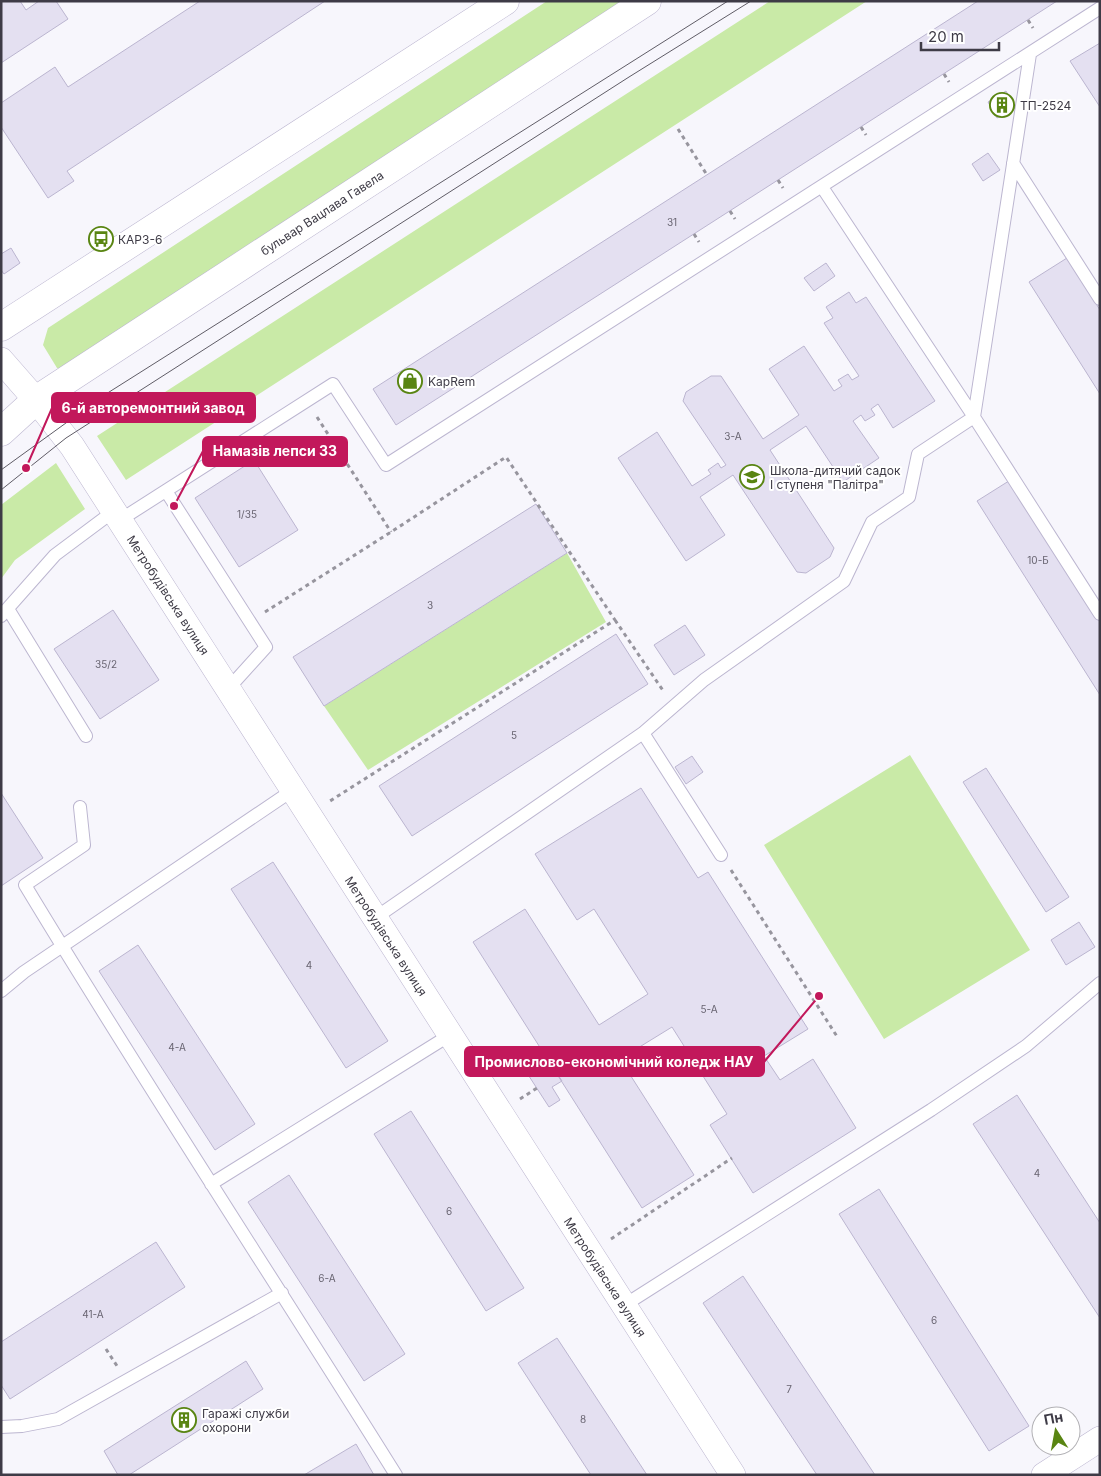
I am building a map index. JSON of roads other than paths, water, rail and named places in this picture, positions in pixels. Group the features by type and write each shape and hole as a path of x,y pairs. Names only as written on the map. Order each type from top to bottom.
{"main road":[{"path":"1,327 505,1"},
{"name":"бульвар Вацлава Гавела","path":"1,432 36,400 647,1"}],"street":[{"name":"Метробудівська вулиця","path":"1,360 36,400 72,446 733,1475"},
{"path":"1044,1475 1097,1446"}],"lane":[{"path":"86,736 5,613 55,555 117,515 166,491 333,384 386,465 1100,8"},
{"path":"375,918 643,733 704,680 844,581 872,522 909,497 918,454 974,417 1030,54"},
{"path":"1013,163 1100,299"},
{"path":"822,187 974,417 1100,614"},
{"path":"166,491 266,648 228,689"},
{"path":"643,733 721,855"},
{"path":"1,991 24,972 292,790"},
{"path":"80,807 84,845 24,885 396,1475"},
{"path":"623,1306 931,1110 1026,1046 1100,983"},
{"path":"211,1184 450,1035"},
{"path":"1,1427 22,1426 58,1419 282,1293"}],"tram line":[{"path":"1,470 106,394 728,1"},
{"path":"1,490 66,438 629,77 751,1"}],"place":[{"name":"ТП-2524","path":"1002,105"},
{"name":"КАРЗ-6","path":"101,239"},
{"name":"KapRem","path":"410,381"},
{"name":"6-й авторемонтний завод","path":"26,468"},
{"name":"Школа-дитячий садок І ступеня \"Палітра\"","path":"752,477"},
{"name":"Намазів лепси 33","path":"174,506"},
{"name":"Промислово-економічний коледж НАУ","path":"819,996"},
{"name":"Гаражі служби охорони","path":"184,1420"}]}
